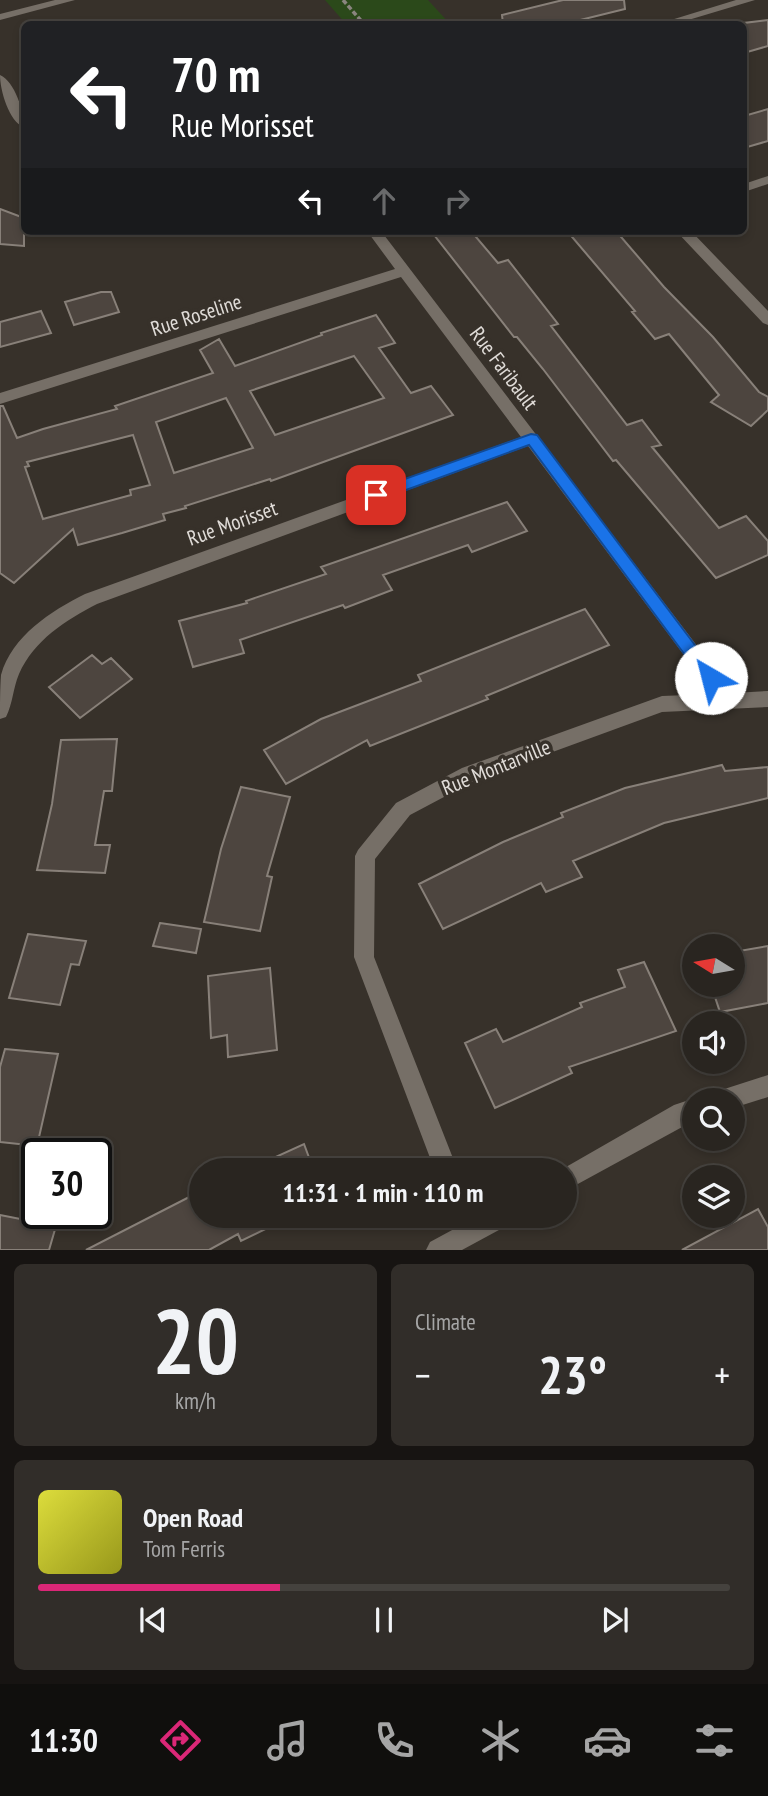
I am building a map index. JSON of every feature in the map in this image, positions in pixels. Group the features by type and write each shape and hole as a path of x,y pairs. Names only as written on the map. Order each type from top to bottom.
{"street":[{"path":"0,17 68,0"},
{"path":"675,21 749,0"},
{"path":"0,79 21,118"},
{"path":"747,187 768,180"},
{"name":"Rue Faribault","path":"377,235 727,699"},
{"path":"687,235 768,320"},
{"name":"Rue Roseline","path":"0,399 404,271"},
{"name":"Rue Morisset","path":"0,711 4,684 17,656 61,613 91,599 531,439"},
{"name":"Rue Montarville","path":"442,1158 364,957 365,856 403,809 469,774 662,704 768,699"},
{"path":"745,1093 768,1086"},
{"path":"577,1173 682,1113"},
{"path":"438,1250 464,1228"}],"path":[{"path":"343,0 361,21"}],"green space":[{"path":"325,0 428,0 447,21 343,21"}],"building":[{"path":"563,0 624,0 625,9 576,21 503,21 502,15"},
{"path":"768,20 768,46 747,52 747,23"},
{"path":"768,109 768,141 747,147 747,115"},
{"path":"0,209 21,217 24,246 0,244"},
{"path":"434,235 474,235 498,263 508,260 558,324 551,326 627,425 642,420 661,445 652,447 719,528 746,516 768,541 768,555 716,578 616,460 613,461 543,369 517,337 514,337"},
{"path":"570,235 619,235 664,287 713,337 759,392 768,397 768,410 751,426 711,402 719,395 669,334 655,339 632,312 635,311"},
{"path":"101,292 111,292 119,312 74,325 65,302"},
{"path":"41,311 51,333 0,347 0,322"},
{"path":"376,315 395,343 379,348 411,393 431,386 453,415 271,481 270,479 185,506 186,508 163,514 165,520 122,533 78,545 73,529 14,583 0,573 0,406 3,406 17,438 117,409 115,406 213,373 200,350 219,339 235,366 322,335 321,333","holes":["354,356 384,398 275,435 250,391","226,398 253,448 174,473 156,422","133,435 150,485 130,490 131,495 43,519 25,467 29,466 27,462"]},
{"path":"507,502 527,531 472,552 468,545 383,575 392,590 345,608 343,605 240,640 244,653 193,667 179,621 247,603 246,601 326,574 321,567"},
{"path":"585,609 609,645 486,696 488,699 370,746 367,740 286,784 264,750 321,719 421,681 418,675"},
{"path":"92,655 102,664 111,658 132,679 80,718 49,687"},
{"path":"117,739 112,791 104,791 95,845 110,845 105,873 37,870 52,804 61,740"},
{"path":"722,765 725,771 768,767 768,798 664,823 573,861 582,877 546,892 541,883 443,929 419,884 503,842 563,817 561,813 625,788"},
{"path":"241,787 290,797 267,876 272,877 260,931 204,922 221,849"},
{"path":"160,923 201,929 196,953 153,946"},
{"path":"28,934 86,941 79,965 71,964 60,1005 9,998"},
{"path":"768,946 768,1003 720,1011 715,998 746,998 746,950"},
{"path":"644,962 676,1031 569,1067 572,1073 495,1108 465,1043 496,1029 503,1042 582,1007 580,1003 625,987 618,970"},
{"path":"270,968 277,1050 228,1057 227,1035 211,1038 208,976"},
{"path":"5,1049 58,1054 39,1138 21,1138 21,1144 0,1142 0,1067"},
{"path":"304,1144 309,1158 273,1158"},
{"path":"189,1197 189,1228 268,1228 241,1241 238,1234 209,1250 86,1250"},
{"path":"758,1209 768,1227 768,1250 682,1250 723,1228 745,1228 745,1216"},
{"path":"0,1215 21,1219 21,1229 55,1229 49,1250 0,1250"}],"route":[{"path":"376,495 531,439 711,678"}]}
